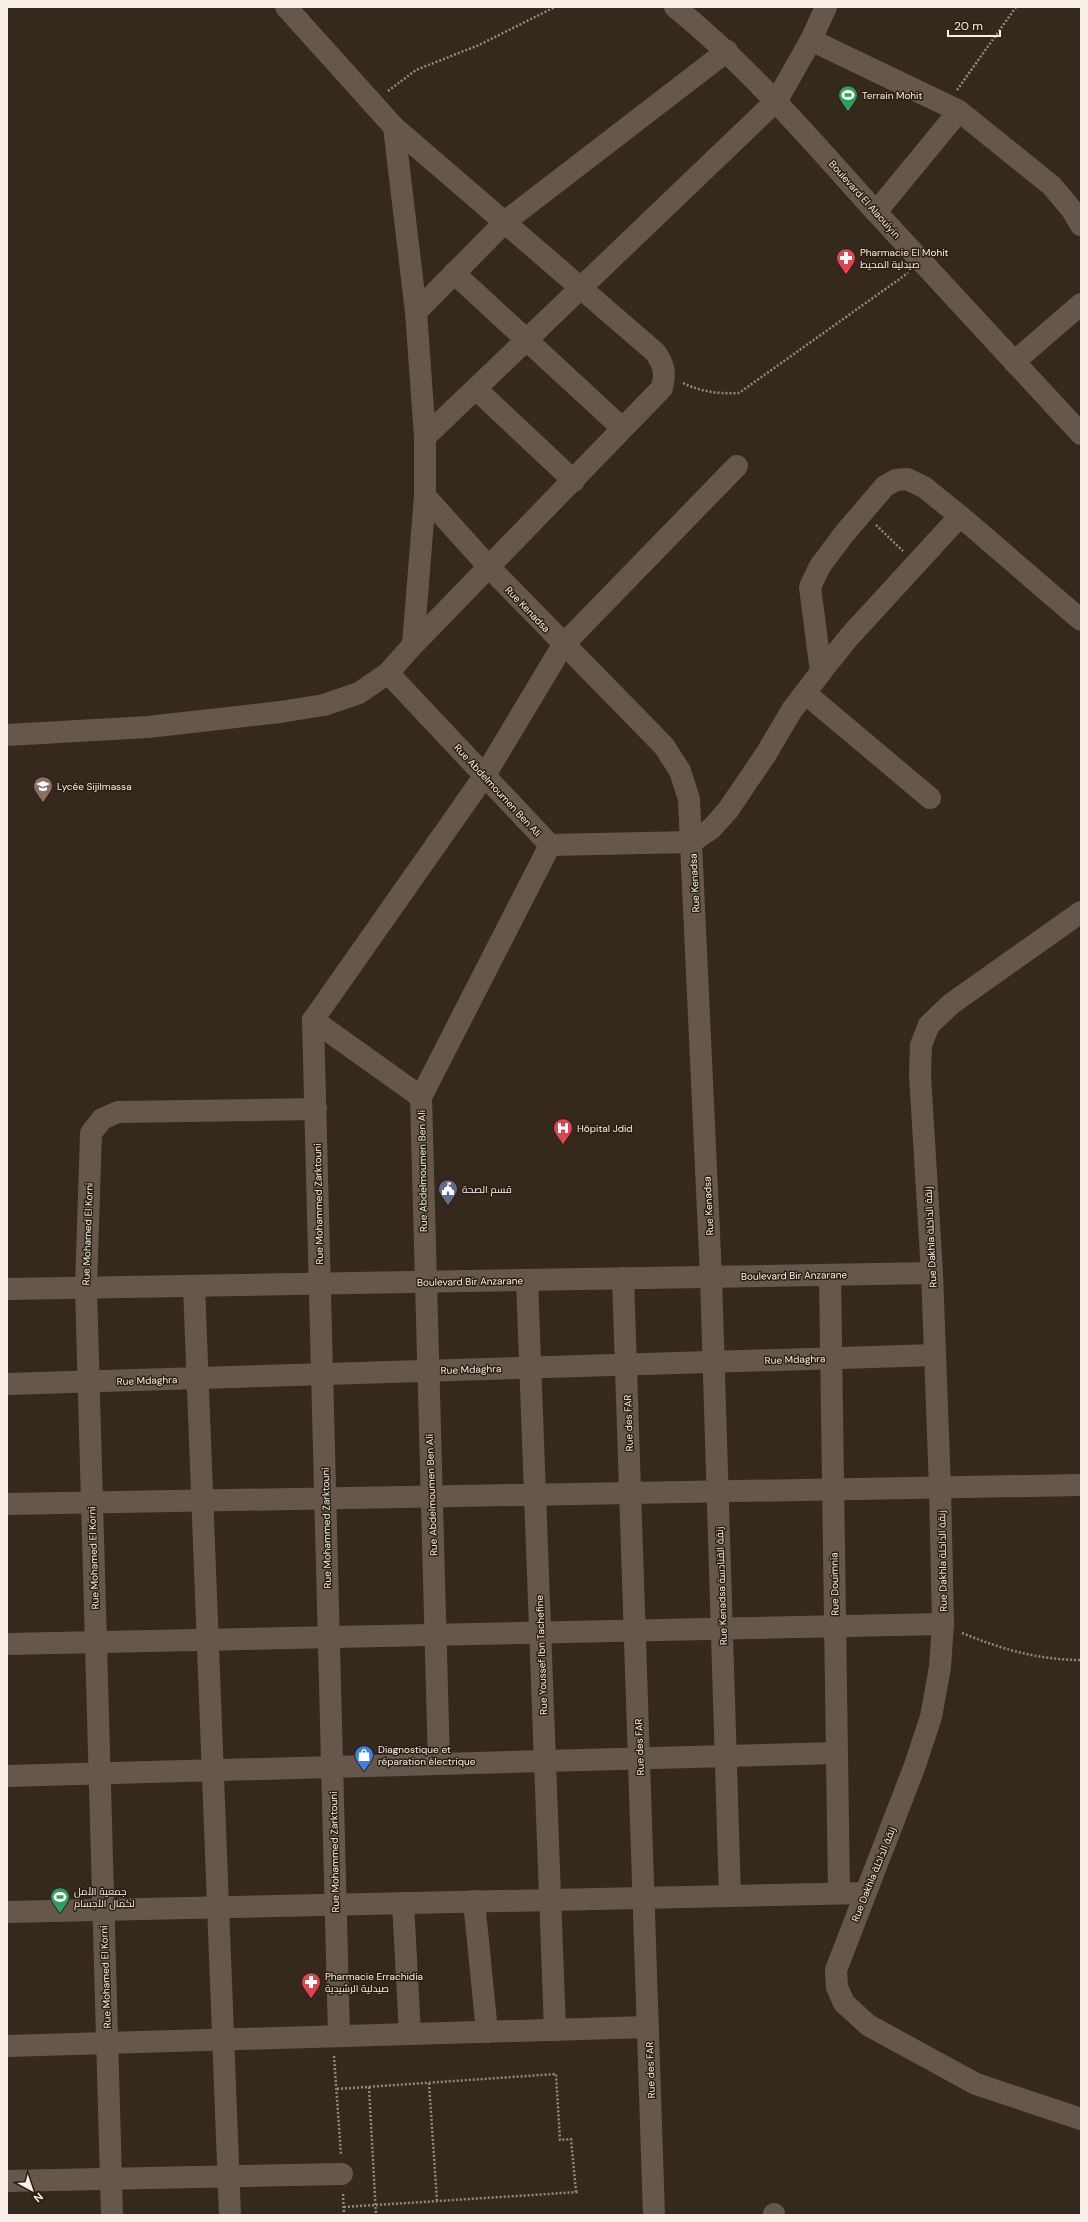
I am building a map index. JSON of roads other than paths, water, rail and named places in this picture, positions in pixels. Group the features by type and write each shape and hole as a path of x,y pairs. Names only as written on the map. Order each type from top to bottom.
{"street":[{"path":"7,735 148,727 324,706 359,693 388,673 488,566 574,481 622,428 662,388 666,375 663,364 655,352 506,221 394,127 286,7"},
{"name":"Boulevard El Alaouiyin","path":"675,7 727,51 777,100 876,212 1081,434"},
{"path":"425,437 777,100 811,40 826,7"},
{"path":"811,40 953,108 1052,186 1072,210 1081,225"},
{"path":"416,312 506,221 727,51"},
{"path":"876,212 953,108"},
{"path":"394,127 416,312 425,437 425,496 413,645"},
{"path":"454,274 527,339 622,428"},
{"path":"1014,362 1081,304"},
{"path":"476,389 574,481"},
{"path":"421,1097 313,1020 484,776 563,645 737,466"},
{"path":"821,672 810,587 820,566 863,512 885,486 896,480 907,479 924,487 1081,620"},
{"name":"Rue Kenadsa","path":"425,496 488,566 563,645 664,746 680,770 689,799 692,842 711,1277"},
{"path":"550,845 692,842 712,828 728,810 805,693 821,672 849,637 960,516"},
{"name":"Rue Abdelmoumen Ben Ali","path":"388,673 550,845 421,1097 424,1282 439,1764"},
{"path":"805,693 930,798"},
{"name":"Rue Dakhla زنقة الداخلة","path":"1081,912 957,1000 929,1025 921,1045 920,1075 932,1273 940,1488 943,1624 940,1667 931,1717 914,1768 836,1970 837,1987 844,2003 868,2025 976,2084 1081,2119"},
{"name":"Rue Mohammed Zarktouni","path":"313,1020 336,1904 336,2036"},
{"name":"Rue Mohamed El Korni","path":"112,2215 86,1288 91,1133 102,1119 118,1112 316,1108"},
{"name":"Boulevard Bir Anzarane","path":"7,1289 932,1273"},
{"name":"Rue Douimnia","path":"830,1274 839,1893"},
{"name":"Rue Kenadsa زنقة القنادسة","path":"711,1277 730,1896"},
{"name":"Rue des FAR","path":"623,1278 654,2215"},
{"name":"Rue Youssef Ibn Tachefine","path":"527,1280 555,2030"},
{"path":"194,1286 230,2215"},
{"name":"Rue Mdaghra","path":"7,1384 935,1355"},
{"path":"7,1504 1081,1485"},
{"path":"7,1644 943,1624"},
{"path":"7,1776 837,1753"},
{"path":"7,1912 865,1893"},
{"path":"474,1901 487,2032"},
{"path":"403,1903 410,2034"},
{"path":"7,2046 648,2027"},
{"path":"7,2182 342,2174"}],"place":[{"name":"Terrain Mohit","path":"848,112"},
{"name":"Pharmacie El Mohit صيدلية المحيط","path":"846,275"},
{"name":"Lycée Sijilmassa","path":"43,803"},
{"name":"Hôpital Jdid","path":"563,1145"},
{"name":"قسم الصحة","path":"448,1206"},
{"name":"Diagnostique et réparation électrique","path":"364,1772"},
{"name":"جمعية الأمل لكمال الأجسام","path":"60,1914"},
{"name":"Pharmacie Errachidia صيدلية الرشيدية","path":"311,1999"}]}
